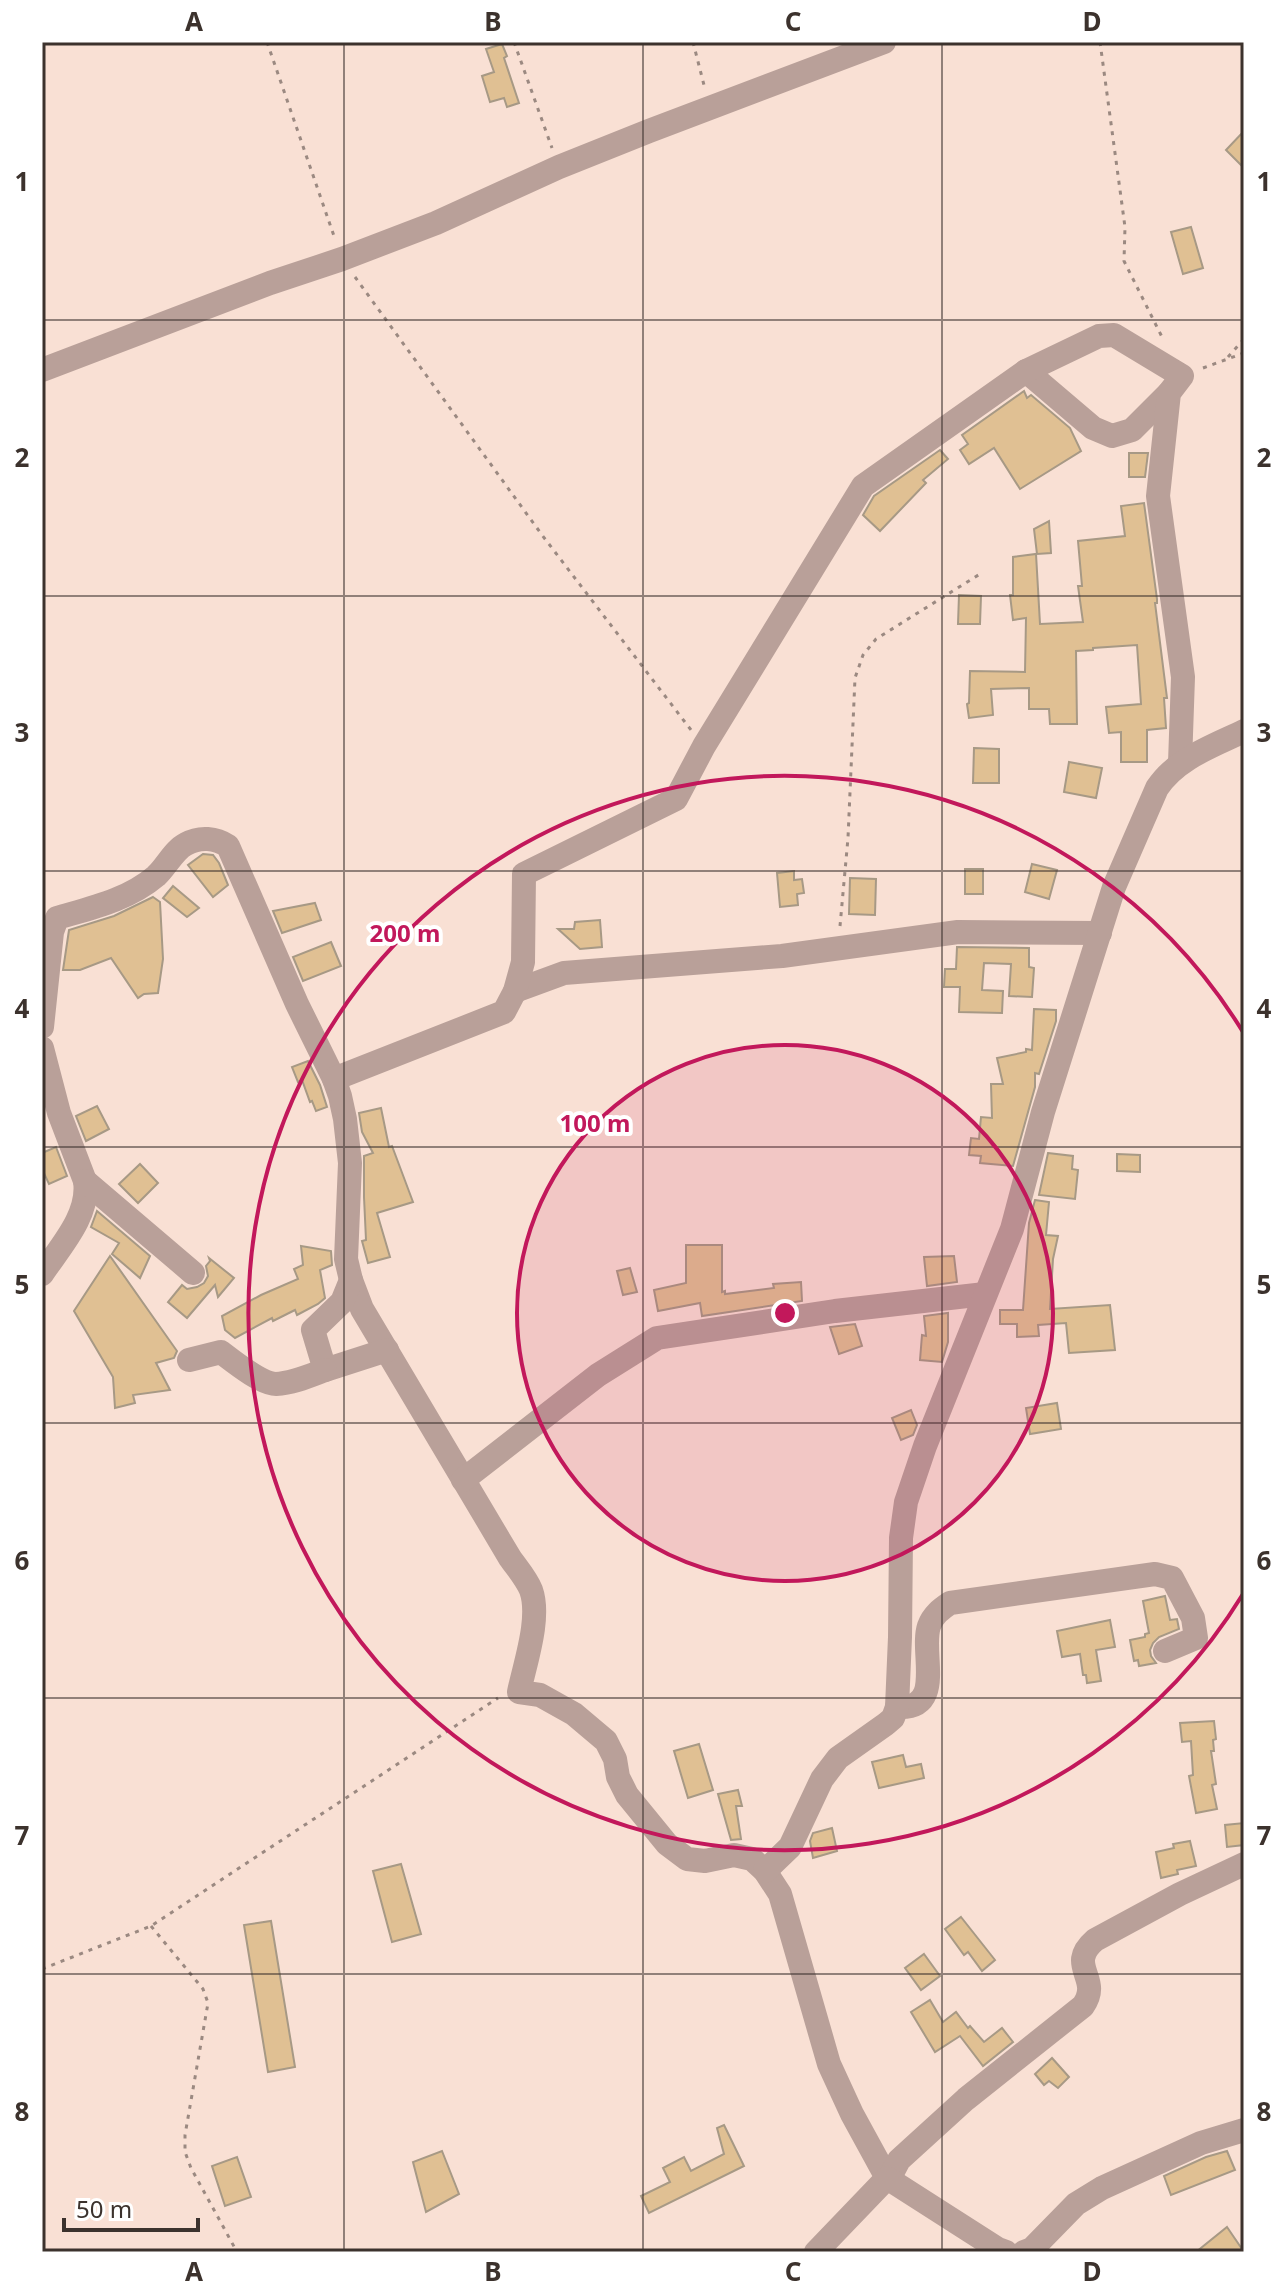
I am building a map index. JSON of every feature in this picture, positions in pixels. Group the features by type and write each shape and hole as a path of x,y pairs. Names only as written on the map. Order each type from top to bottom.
{"street":[{"path":"42,370 270,283 342,259 475,206 559,167 884,42"},
{"path":"334,1079 504,1012 515,991 523,962 524,874 676,799 704,746 863,486 1026,371 1099,336 1114,335 1176,385"},
{"path":"1026,371 1093,428 1112,436 1132,430 1176,385"},
{"path":"1176,385 1158,496 1183,677 1180,763"},
{"path":"765,1871 790,1847 831,1766 893,1718 897,1707 901,1538 906,1502 1012,1229 1043,1112 1114,887 1165,776 1180,763 1244,731"},
{"path":"42,1027 52,932 57,918 111,903 155,877 186,844 218,839 228,846 297,1004 334,1079 345,1119 350,1163 346,1259 362,1309 533,1595 533,1627 519,1692 540,1695 551,1701 574,1714 606,1741 627,1795 667,1844 687,1859 705,1861 734,1855 752,1859 765,1871 780,1894 829,2064 888,2179 1006,2252"},
{"path":"515,991 564,973 782,956 958,932 1100,933"},
{"path":"42,1048 59,1113 87,1191 84,1206 42,1274"},
{"path":"85,1181 193,1273"},
{"path":"325,1370 313,1330 342,1302 351,1280"},
{"path":"463,1480 598,1375 657,1338 835,1311 985,1294"},
{"path":"189,1360 221,1352 273,1384 301,1379 387,1350"},
{"path":"897,1707 908,1708 921,1699 929,1688 928,1627 935,1615 950,1603 1155,1574 1172,1578 1193,1618 1196,1638 1165,1651"},
{"path":"816,2252 888,2179 899,2160 966,2099 1083,2006 1090,1990 1083,1953 1095,1940 1244,1864"},
{"path":"1024,2252 1032,2249 1076,2204 1102,2188 1201,2143 1244,2130"}],"path":[{"path":"267,42 342,259 542,535 704,746"},
{"path":"514,42 559,167"},
{"path":"693,42 710,107"},
{"path":"1100,42 1125,227 1124,261 1176,385 1244,353"},
{"path":"1225,360 1244,339"},
{"path":"838,948 848,838 855,678 863,655 876,639 980,574"},
{"path":"42,1969 151,1926 494,1699 519,1692"},
{"path":"151,1926 203,1989 208,2003 185,2135 185,2152 237,2252"}],"building":[{"path":"502,44 519,103 507,107 504,98 490,102 482,76 494,72 486,49"},
{"path":"1244,131 1244,168 1226,150"},
{"path":"1191,227 1203,268 1183,274 1171,232"},
{"path":"1024,391 1027,398 1031,395 1070,428 1081,451 1020,489 994,448 969,464 960,450 968,444 962,435"},
{"path":"940,450 948,459 923,480 926,483 880,531 863,515 874,496"},
{"path":"1129,453 1148,453 1145,477 1129,477"},
{"path":"1144,503 1167,698 1164,698 1166,728 1147,730 1147,762 1121,762 1121,732 1109,733 1106,707 1141,704 1137,645 1076,651 1077,724 1050,724 1049,709 1029,709 1029,688 991,689 993,715 969,718 970,671 1025,672 1026,618 1013,620 1010,595 1013,595 1013,557 1036,554 1040,624 1083,622 1078,586 1082,586 1078,541 1125,536 1121,506"},
{"path":"1049,521 1051,553 1037,554 1034,529"},
{"path":"959,595 981,596 980,624 958,624"},
{"path":"974,748 999,749 999,783 973,783"},
{"path":"1069,762 1102,768 1096,798 1064,792"},
{"path":"203,854 213,855 228,885 213,897 188,865"},
{"path":"1032,864 1057,870 1049,899 1025,892"},
{"path":"965,869 983,869 983,894 965,894"},
{"path":"794,871 794,880 802,879 804,893 797,894 798,905 780,907 777,873"},
{"path":"850,878 876,879 875,915 849,914"},
{"path":"173,886 199,908 187,917 163,898"},
{"path":"153,897 160,902 163,959 158,993 144,994 138,998 111,958 80,970 63,970 69,930 114,916"},
{"path":"315,903 321,920 282,933 273,911"},
{"path":"600,920 602,947 580,949 558,929 574,929 575,922"},
{"path":"331,942 341,966 303,981 293,957"},
{"path":"957,947 1029,948 1029,967 1034,968 1032,997 1009,996 1011,964 984,963 982,990 1003,991 1002,1013 959,1012 960,987 944,987 945,969 956,969"},
{"path":"1034,1009 1056,1010 1056,1021 1039,1074 1035,1073 1035,1087 1013,1166 980,1163 981,1156 969,1155 971,1138 979,1139 981,1117 992,1118 991,1084 1003,1084 997,1058 1032,1050"},
{"path":"308,1061 327,1107 316,1111 302,1080 298,1082 292,1067"},
{"path":"97,1106 109,1129 86,1141 76,1116"},
{"path":"381,1108 389,1147 392,1146 413,1202 377,1213 390,1257 368,1263 362,1241 366,1240 364,1156 373,1153 362,1132 359,1113"},
{"path":"56,1147 67,1176 49,1184 42,1169 42,1153"},
{"path":"1048,1153 1073,1156 1072,1169 1078,1170 1075,1199 1039,1195"},
{"path":"1117,1154 1140,1155 1140,1172 1117,1171"},
{"path":"140,1164 158,1183 138,1203 119,1184"},
{"path":"1035,1200 1049,1202 1046,1235 1058,1236 1053,1259 1050,1309 1110,1305 1115,1350 1069,1353 1066,1323 1038,1325 1039,1336 1017,1337 1017,1324 1000,1324 1000,1310 1023,1310 1029,1223"},
{"path":"97,1211 150,1256 140,1278 112,1254 119,1243 91,1227"},
{"path":"686,1245 722,1245 722,1292 725,1291 725,1294 801,1282 802,1301 702,1316 700,1303 658,1311 654,1290 686,1283"},
{"path":"301,1246 331,1251 332,1265 320,1270 325,1298 297,1315 295,1310 273,1321 272,1318 235,1338 225,1330 222,1316 298,1279 294,1269 303,1265"},
{"path":"110,1256 177,1351 174,1358 156,1363 170,1390 133,1395 135,1403 115,1408 113,1377 74,1311"},
{"path":"954,1256 957,1282 927,1286 924,1257"},
{"path":"209,1258 234,1278 218,1297 215,1285 187,1318 168,1302 182,1285 187,1289 204,1283 208,1276 206,1266"},
{"path":"630,1268 637,1292 623,1295 617,1271"},
{"path":"948,1313 948,1342 942,1362 920,1360 922,1335 926,1336 924,1316"},
{"path":"855,1324 862,1346 839,1354 830,1327"},
{"path":"1057,1403 1061,1429 1030,1434 1026,1408"},
{"path":"911,1410 917,1425 913,1435 901,1440 892,1418"},
{"path":"1165,1596 1170,1620 1177,1619 1179,1629 1159,1637 1153,1643 1150,1650 1156,1663 1139,1666 1138,1660 1134,1661 1130,1640 1149,1633 1143,1601"},
{"path":"1110,1620 1115,1647 1096,1650 1101,1681 1087,1683 1080,1654 1062,1657 1057,1631"},
{"path":"1214,1721 1216,1739 1213,1740 1214,1751 1211,1751 1216,1784 1212,1785 1217,1809 1196,1813 1189,1776 1193,1775 1191,1741 1182,1742 1180,1723"},
{"path":"699,1744 713,1790 688,1798 674,1751"},
{"path":"903,1755 906,1767 921,1764 924,1778 879,1788 872,1762"},
{"path":"738,1790 742,1806 736,1806 741,1839 731,1840 718,1794"},
{"path":"1244,1823 1244,1845 1227,1847 1225,1825"},
{"path":"832,1828 837,1851 813,1858 810,1841 813,1833"},
{"path":"1190,1841 1196,1866 1161,1878 1156,1852"},
{"path":"401,1864 421,1934 392,1942 373,1871"},
{"path":"961,1917 995,1960 982,1971 968,1952 964,1955 945,1929"},
{"path":"271,1921 295,2067 268,2072 244,1925"},
{"path":"924,1954 940,1976 921,1990 905,1968"},
{"path":"930,2000 943,2022 956,2012 984,2042 1002,2028 1013,2042 983,2066 960,2036 935,2052 911,2012"},
{"path":"1052,2058 1069,2077 1058,2088 1049,2081 1044,2085 1035,2074"},
{"path":"724,2125 744,2166 649,2213 641,2196 670,2182 663,2168 684,2157 691,2171 724,2154 717,2128"},
{"path":"442,2151 459,2194 426,2212 413,2162"},
{"path":"1227,2151 1235,2170 1171,2195 1164,2176"},
{"path":"237,2157 251,2197 225,2206 212,2166"},
{"path":"1227,2227 1244,2252 1196,2252"}]}
